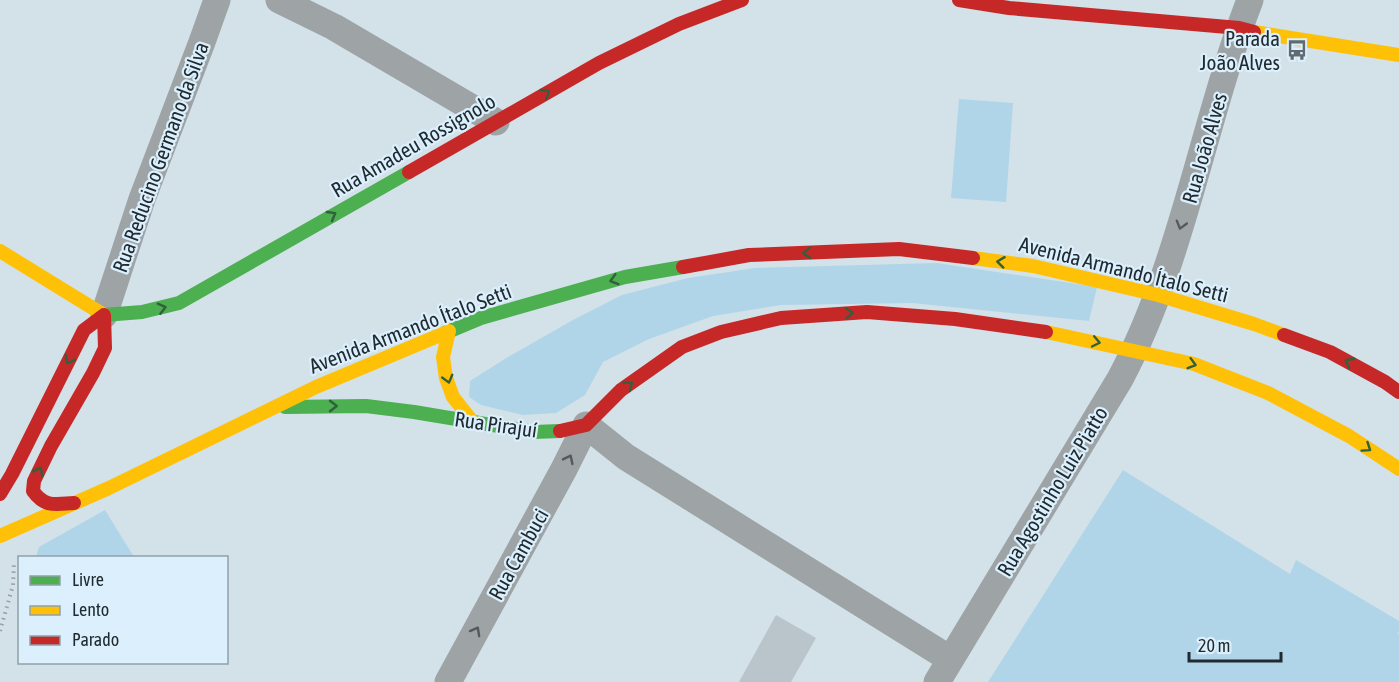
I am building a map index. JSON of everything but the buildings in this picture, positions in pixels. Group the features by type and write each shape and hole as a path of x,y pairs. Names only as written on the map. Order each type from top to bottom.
{"main road":[{"name":"Rua Amadeu Rossignolo","path":"104,315 134,314 179,303 599,63 679,24 742,0"},
{"path":"959,0 1009,8 1239,28 1263,34 1399,55"},
{"name":"Avenida Armando Ítalo Setti","path":"274,407 362,367 481,318 625,277 749,255 899,249 1033,266 1158,295 1234,317 1330,352 1399,392"},
{"path":"0,251 104,315 84,330 0,494"},
{"path":"586,425 621,390 682,347 721,332 781,318 867,312 956,319 1058,334 1194,364 1268,393 1349,436 1399,469"},
{"name":"Rua Reducino Germano da Silva","path":"74,502 50,505 43,502 36,497 33,491 34,481 105,348 104,315"},
{"path":"449,331 443,357 446,378 453,397 472,421"},
{"name":"Rua Pirajuí","path":"0,535 109,488 274,407 366,406 534,432 561,431 586,425"}],"street":[{"name":"Rua Reducino Germano da Silva","path":"104,315 142,199 217,0"},
{"path":"279,0 334,27 496,122"},
{"name":"Rua João Alves","path":"1158,295 1176,242 1239,28 1250,0"},
{"name":"Rua Agostinho Luiz Piatto","path":"944,671 1108,399 1135,350 1158,295"},
{"path":"586,425 626,457 944,671"},
{"name":"Rua Cambuci","path":"448,682 586,425"}],"path":[{"path":"0,631 13,585"}],"shaded area":[{"path":"959,99 1013,103 1006,202 951,198"},
{"path":"937,263 1097,287 1089,321 912,303 781,305 713,316 649,339 603,362 585,395 556,413 523,415 481,405 469,397 470,381 573,320 622,295 688,278 755,268"},
{"path":"1123,470 1290,574 1296,560 1399,621 1399,632 1397,633 1399,634 1399,682 988,682"},
{"path":"105,510 133,556 36,556 39,547"}],"traffic: fast":[{"path":"104,315 142,312 179,303 409,172"},
{"path":"445,333 481,318 625,277 683,267"},
{"path":"285,407 366,406 534,432 560,431"}],"traffic: slow":[{"path":"1254,32 1399,55"},
{"path":"0,251 104,315"},
{"path":"973,258 1033,266 1158,295 1284,335"},
{"path":"449,331 443,357 446,378 453,397 472,421"},
{"path":"1046,332 1194,364 1268,393 1349,436 1399,469"},
{"path":"0,536 109,488 316,387 445,333"}],"traffic: jam":[{"path":"409,172 599,63 679,24 742,0"},
{"path":"959,0 1009,8 1239,28 1254,32"},
{"path":"683,267 749,255 899,249 973,258"},
{"path":"560,431 586,425 621,390 682,347 721,332 781,318 867,312 955,319 1046,332"},
{"path":"0,494 84,330 104,315"},
{"path":"74,503 46,503 33,491 34,481 105,348 104,315"},
{"path":"1284,335 1330,352 1399,392"}],"place":[{"name":"Parada João Alves","path":"1297,50"}]}
